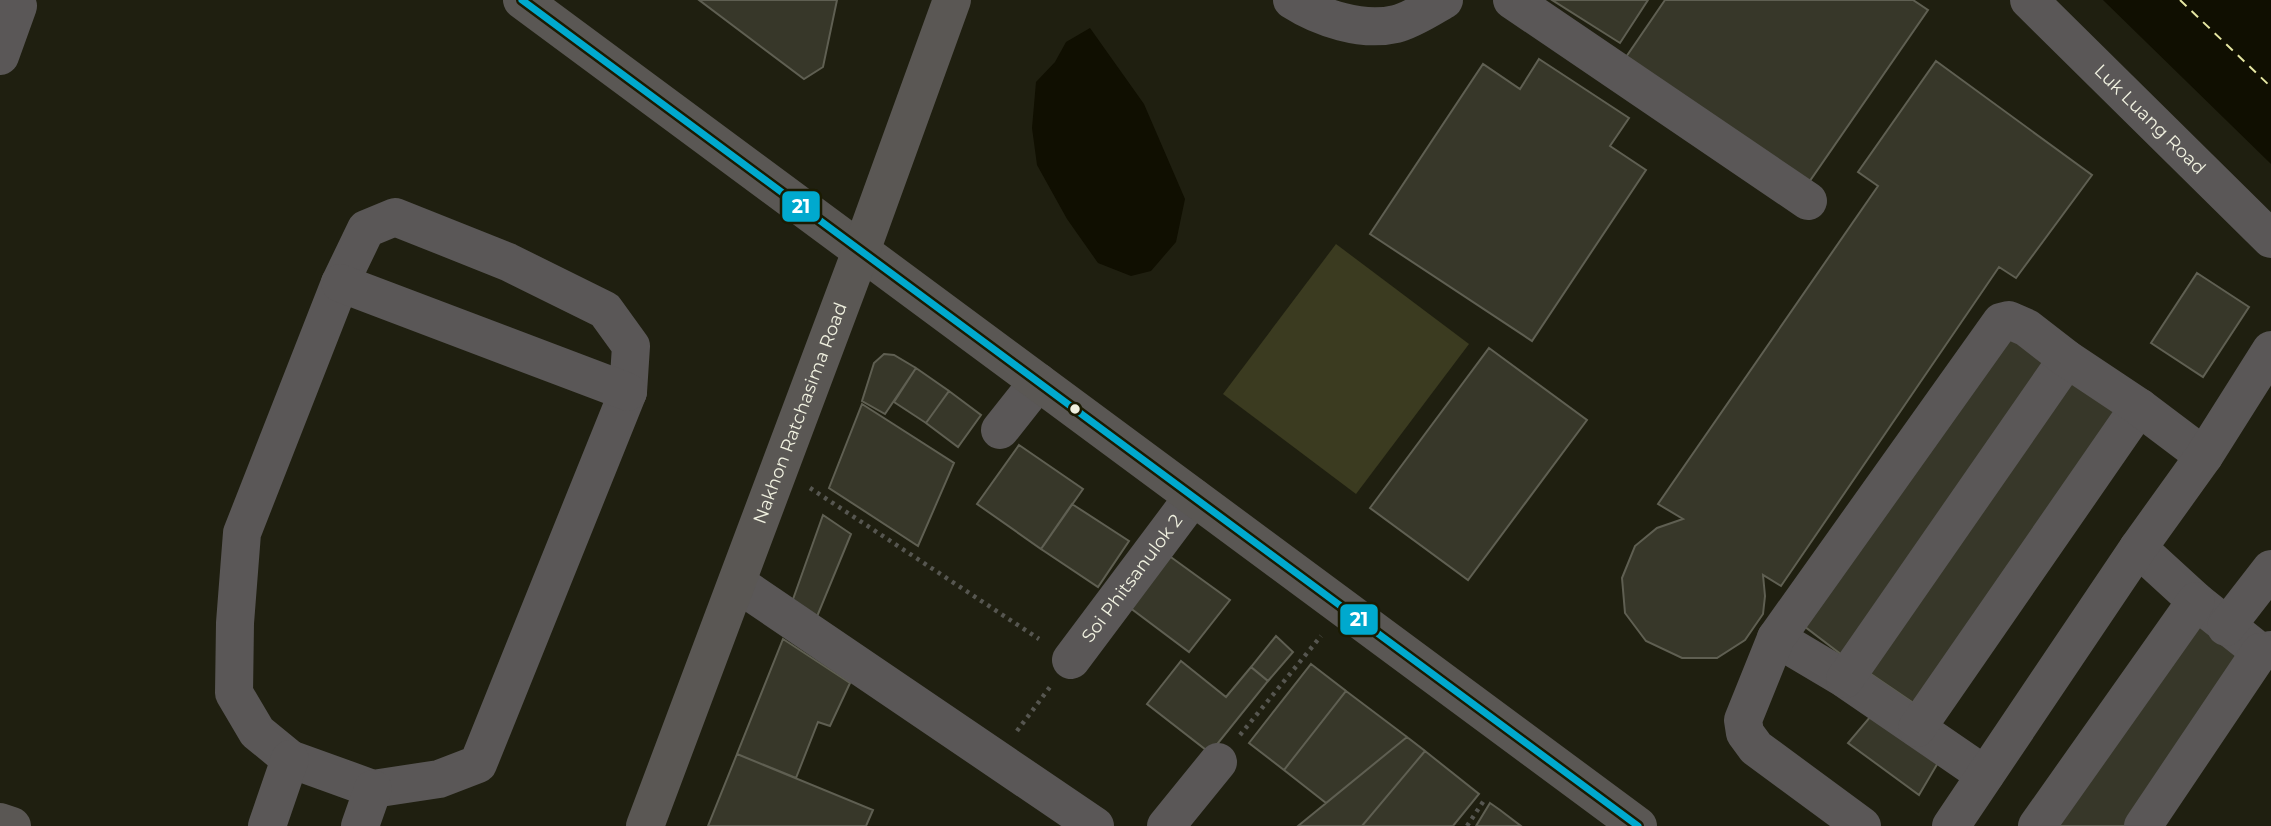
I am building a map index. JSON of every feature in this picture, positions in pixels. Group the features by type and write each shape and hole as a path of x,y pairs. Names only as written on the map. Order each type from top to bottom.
{"main road":[{"name":"Nakhon Ratchasima Road","path":"645,826 861,251 952,0"},
{"path":"546,7 861,251 1638,826"},
{"path":"0,822 12,826"}],"street":[{"path":"1292,0 1332,19 1363,26 1396,24 1444,0"},
{"path":"1512,0 1808,201"},
{"name":"Luk Luang Road","path":"2029,0 2271,239"},
{"path":"0,55 14,2"},
{"path":"395,217 508,262 605,310 631,346 628,392 478,764 439,779 373,789 290,759 257,732 234,693 235,622 242,533 340,283 366,229 395,217"},
{"path":"340,283 628,392"},
{"path":"1862,826 1756,748 1745,733 1743,720 1776,638 2001,322 2009,320 2027,328 2204,456"},
{"path":"1951,826 2138,548 2204,456 2271,350"},
{"path":"1845,679 2067,359"},
{"path":"1000,430 1038,382"},
{"path":"1917,728 2139,407"},
{"name":"Soi Phitsanulok 2","path":"1070,660 1193,497"},
{"path":"2138,548 2226,626 2266,651 2143,826"},
{"path":"2226,626 2271,569"},
{"path":"737,583 1095,826"},
{"path":"2037,826 2196,601"},
{"path":"1776,638 1845,679 1985,775"},
{"path":"267,826 290,759"},
{"path":"1166,826 1218,762"},
{"path":"360,826 373,789"}],"path":[{"path":"780,468 1070,660 996,760"},
{"path":"1218,762 1343,608"},
{"path":"1467,826 1485,799"}],"shaded area":[{"path":"2103,0 2271,0 2271,164"},
{"path":"1090,28 1144,104 1185,199 1176,242 1151,271 1131,276 1098,263 1067,219 1037,165 1032,128 1036,82 1055,62 1066,42"},
{"path":"1336,244 1469,344 1356,494 1223,394"}],"building":[{"path":"699,0 837,0 823,67 804,79"},
{"path":"1552,0 1648,0 1620,43"},
{"path":"1665,0 1913,0 1928,10 1807,185 1624,60"},
{"path":"1539,59 1629,118 1610,146 1646,170 1532,341 1370,234 1483,64 1520,89"},
{"path":"1936,61 2092,175 2016,278 1999,267 1781,586 1763,575 1763,614 1745,640 1717,658 1682,658 1646,641 1625,613 1622,578 1635,546 1657,528 1683,519 1658,504 1878,186 1858,172"},
{"path":"2197,273 2249,307 2203,377 2151,343"},
{"path":"1999,330 2048,363 1842,655 1796,620"},
{"path":"1489,348 1587,420 1468,580 1370,508"},
{"path":"884,354 894,355 916,368 885,414 862,401 874,363"},
{"path":"916,368 949,391 926,423 894,402"},
{"path":"2070,379 2120,412 1915,704 1865,670"},
{"path":"949,391 981,415 958,447 926,423"},
{"path":"862,404 954,463 918,546 829,488"},
{"path":"1019,445 1083,489 1041,549 977,504"},
{"path":"1072,504 1129,541 1098,587 1041,549"},
{"path":"823,515 851,534 816,619 792,602"},
{"path":"1168,555 1230,600 1189,652 1129,607"},
{"path":"2196,623 2244,660 2127,826 2054,826"},
{"path":"1276,636 1293,652 1268,681 1251,667"},
{"path":"783,639 850,683 830,726 818,722 796,778 737,754"},
{"path":"1181,661 1226,697 1251,667 1268,681 1210,753 1147,704"},
{"path":"1311,664 1346,691 1284,770 1249,743"},
{"path":"1346,691 1407,737 1326,803 1284,770"},
{"path":"1870,717 1939,761 1919,795 1848,743"},
{"path":"1407,737 1425,751 1362,826 1298,826"},
{"path":"1425,751 1479,794 1453,826 1362,826"},
{"path":"737,754 873,810 866,826 708,826"},
{"path":"1490,803 1500,810 1521,826 1476,826"}],"ferry route":[{"path":"2180,0 2271,87"}],"transit line":[{"name":"21","path":"522,0 1638,826"}]}
